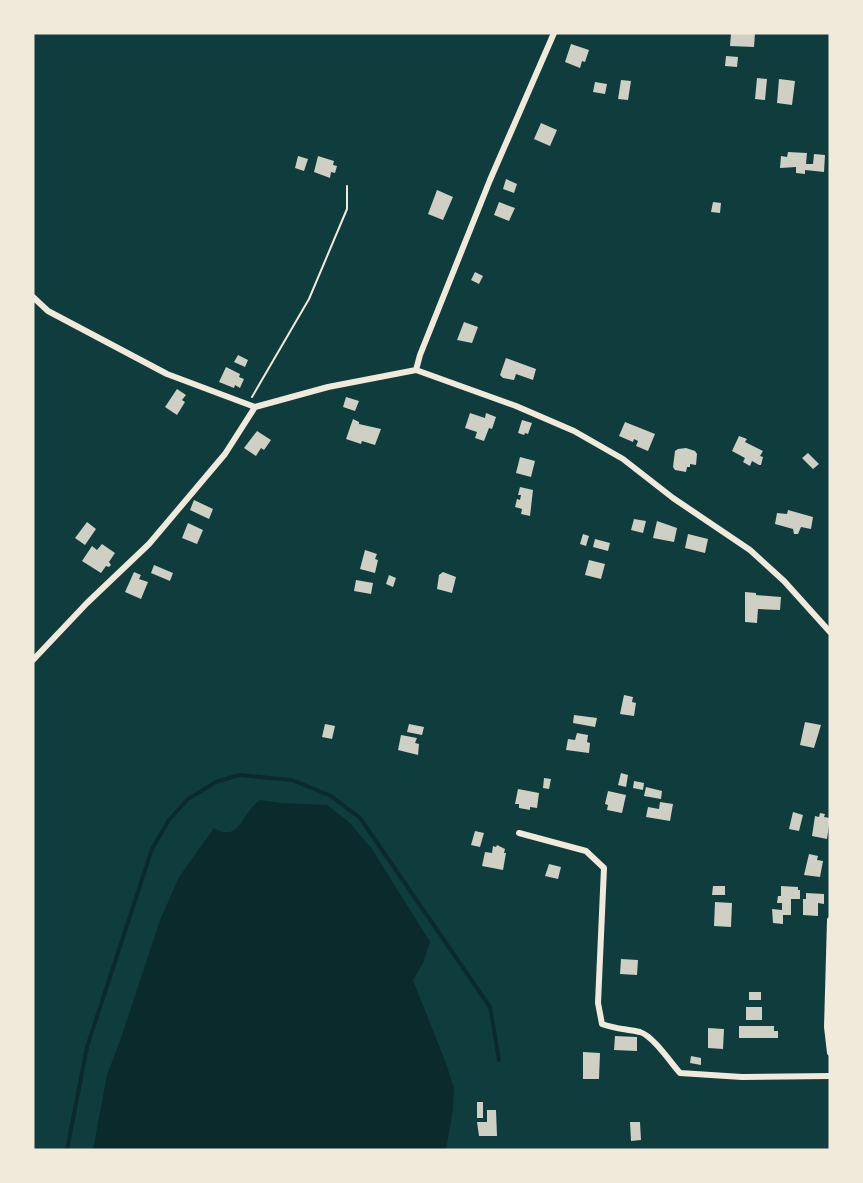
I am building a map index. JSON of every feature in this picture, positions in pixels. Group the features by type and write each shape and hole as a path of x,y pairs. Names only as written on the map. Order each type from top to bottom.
{"street":[{"path":"416,370 489,180 554,33"},
{"path":"33,297 48,311 167,374 252,406 328,387 416,370 516,406 573,431 623,459 672,498 750,550 784,581 830,632"},
{"path":"33,660 87,603 149,544 225,454 252,406"},
{"path":"519,833 586,851 604,868 598,1004 602,1024 643,1033 680,1073 742,1077 830,1076"},
{"path":"830,920 827,1027 830,1053"}],"path":[{"path":"252,406 309,299 347,209 347,186"}],"water":[{"path":"260,800 327,805 349,822 372,849 430,942 423,963 413,980 454,1089 446,1150 93,1150 107,1075 160,920 179,877 214,828 223,832 235,829"}],"building":[{"path":"731,33 755,33 754,47 730,46"},
{"path":"571,44 589,50 580,68 565,62"},
{"path":"726,56 738,57 737,67 725,66"},
{"path":"757,78 767,79 765,100 755,99"},
{"path":"779,79 795,81 792,105 777,103"},
{"path":"621,80 631,81 628,100 618,99"},
{"path":"595,82 607,84 605,94 593,92"},
{"path":"541,123 557,130 550,146 534,139"},
{"path":"788,152 807,153 806,164 813,164 814,154 825,155 824,172 805,170 805,174 796,173 796,167 780,168 781,156 787,157"},
{"path":"298,156 308,159 304,171 295,168"},
{"path":"318,156 334,161 333,165 337,166 335,173 331,172 330,178 314,172"},
{"path":"506,179 517,184 514,193 503,189"},
{"path":"437,190 453,197 443,220 428,214"},
{"path":"499,202 515,208 509,221 494,215"},
{"path":"713,202 721,203 720,213 711,212"},
{"path":"475,272 483,276 479,284 471,280"},
{"path":"464,322 478,327 472,343 457,340"},
{"path":"238,355 248,360 245,367 234,362"},
{"path":"506,358 536,369 533,380 516,374 514,380 503,378 500,375"},
{"path":"226,367 240,374 239,377 244,379 240,388 219,382"},
{"path":"177,389 186,395 182,400 185,402 177,415 165,407"},
{"path":"346,397 359,401 355,411 343,407"},
{"path":"470,413 485,418 486,413 496,417 484,441 475,438 477,432 465,428"},
{"path":"353,419 359,424 381,429 375,445 362,441 361,444 346,439"},
{"path":"522,420 532,423 528,434 518,433"},
{"path":"625,422 655,434 648,451 636,446 638,441 634,439 633,442 619,436"},
{"path":"257,431 271,440 264,450 261,448 256,456 244,448"},
{"path":"739,436 747,439 745,442 763,451 760,456 763,457 761,465 752,461 750,466 743,462 745,458 732,451"},
{"path":"686,448 697,454 696,465 690,464 686,472 675,470 673,467 675,451"},
{"path":"808,453 819,464 813,469 802,458"},
{"path":"520,457 535,461 531,477 516,473"},
{"path":"520,487 533,490 530,516 521,514 522,509 515,507 517,499 520,500 521,495 518,495"},
{"path":"194,500 213,509 209,519 190,510"},
{"path":"788,510 813,517 811,529 801,527 798,534 794,534 793,529 775,524 777,513 787,514"},
{"path":"634,519 646,521 643,533 631,530"},
{"path":"657,521 677,528 674,542 653,538"},
{"path":"87,522 96,529 85,545 75,538"},
{"path":"188,523 203,530 197,544 182,538"},
{"path":"583,534 589,536 586,546 580,544"},
{"path":"688,534 708,539 705,553 685,548"},
{"path":"595,539 610,543 608,551 593,547"},
{"path":"102,544 115,553 109,562 111,565 106,566 101,573 82,561 92,546 97,550"},
{"path":"365,550 377,554 375,573 360,569"},
{"path":"589,560 605,564 601,579 585,575"},
{"path":"154,565 173,573 170,581 151,573"},
{"path":"134,572 141,575 139,579 148,582 141,599 125,592"},
{"path":"443,572 456,577 452,593 437,589 439,575"},
{"path":"389,575 396,578 393,587 386,584"},
{"path":"356,580 373,583 371,594 354,591"},
{"path":"745,592 781,597 780,610 758,609 757,623 745,622"},
{"path":"624,695 633,697 632,702 636,703 634,716 620,714"},
{"path":"574,715 597,718 595,727 573,723"},
{"path":"805,722 821,725 814,748 800,745"},
{"path":"325,724 335,726 332,739 322,737"},
{"path":"409,724 424,727 422,735 407,732"},
{"path":"577,733 588,735 589,753 566,750 568,739 575,740"},
{"path":"401,735 417,738 415,743 419,744 418,755 398,750"},
{"path":"621,773 628,775 626,787 618,785"},
{"path":"544,778 551,779 549,789 543,788"},
{"path":"634,781 644,783 643,790 633,788"},
{"path":"646,787 662,791 661,799 644,796"},
{"path":"518,789 539,793 537,808 530,807 530,810 519,808 519,804 515,804"},
{"path":"608,791 626,795 622,813 607,810 608,805 605,804"},
{"path":"660,802 673,804 670,821 646,817 648,807 659,809"},
{"path":"793,812 803,815 799,831 789,829"},
{"path":"820,813 830,818 827,839 812,836 815,816 819,817"},
{"path":"475,831 484,833 480,847 471,845"},
{"path":"497,845 505,849 504,853 506,853 503,870 482,866 485,852 492,853 493,846"},
{"path":"809,854 818,856 817,860 823,861 820,877 804,875"},
{"path":"549,864 561,867 558,879 545,876"},
{"path":"713,886 725,886 725,895 712,895"},
{"path":"781,886 798,887 800,890 800,899 791,899 791,915 783,915 783,924 773,923 772,909 782,910 782,903 777,903 778,896 781,896"},
{"path":"806,893 824,894 824,904 818,903 818,916 803,915 803,899 806,899"},
{"path":"715,902 732,903 731,927 714,926"},
{"path":"621,959 638,960 637,975 620,974"},
{"path":"749,992 761,992 761,1000 749,1000"},
{"path":"746,1007 762,1007 762,1020 746,1020"},
{"path":"739,1026 774,1026 774,1031 778,1031 778,1038 739,1038"},
{"path":"708,1028 724,1029 723,1049 708,1048"},
{"path":"615,1036 637,1037 637,1051 614,1050"},
{"path":"583,1052 600,1053 599,1079 583,1079"},
{"path":"691,1056 701,1058 701,1065 690,1063"},
{"path":"477,1102 483,1102 483,1118 477,1118"},
{"path":"487,1110 496,1110 497,1136 479,1136 477,1122 487,1122"},
{"path":"630,1122 640,1122 641,1140 631,1141"}],"waterway":[{"path":"67,1150 87,1047 152,849 169,820 188,799 216,782 239,775 292,780 331,796 360,818 490,1007 499,1060"}]}
